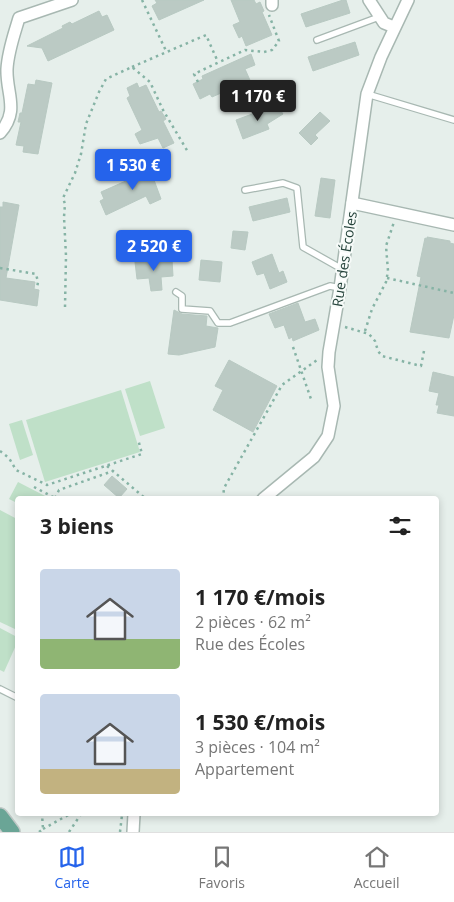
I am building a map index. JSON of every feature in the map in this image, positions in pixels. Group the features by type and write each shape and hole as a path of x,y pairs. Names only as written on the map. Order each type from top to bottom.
{"main road":[{"path":"0,816 12,832"}],"street":[{"path":"0,133 11,112 7,70 11,43 19,18 72,0"},
{"path":"369,0 384,23 394,27"},
{"name":"Rue des Écoles","path":"267,496 314,457 328,436 334,406 328,366 329,352 340,288 367,94 405,2"},
{"path":"352,203 454,225"},
{"path":"133,832 134,816"}],"lane":[{"path":"317,40 379,17"},
{"path":"367,94 454,120"},
{"path":"245,190 283,182 297,188 303,247 342,269"},
{"path":"176,292 182,296 182,309 210,311 218,323 230,324 330,286 340,288"},
{"path":"0,689 15,696"}],"path":[{"path":"142,0 167,53"},
{"path":"198,82 194,74 218,62 245,50 264,52 272,50 276,46 279,41 278,35 266,9 272,3"},
{"path":"65,307 66,256 65,204 63,198 76,173 86,124 106,79 206,34 218,62"},
{"path":"132,67 150,82 163,110 188,152"},
{"path":"365,331 372,309 382,292 387,278 386,246 397,213"},
{"path":"0,268 36,274 38,288"},
{"path":"387,278 454,293"},
{"path":"333,325 365,331 372,337 382,356 421,366 424,351"},
{"path":"293,347 312,402"},
{"path":"223,496 224,488 282,385 302,369 329,352"},
{"path":"0,451 9,458 16,470 47,485 142,454 138,440"},
{"path":"107,466 142,496"},
{"path":"57,496 59,490 113,471"},
{"path":"34,487 52,496"},
{"path":"42,816 44,828 49,832"},
{"path":"39,832 66,816"},
{"path":"69,832 80,816"}],"green space":[{"path":"150,381 165,428 140,436 125,389"},
{"path":"121,390 140,452 45,482 26,420"},
{"path":"22,420 33,455 20,460 9,424"},
{"path":"18,482 45,496 15,496 15,502 9,499"},
{"path":"0,510 15,518 15,629 0,622"},
{"path":"0,628 15,636 15,647 4,672 0,670"}],"building":[{"path":"155,0 204,0 159,20 152,6 157,3"},
{"path":"231,0 254,0 256,4 260,2 264,11 262,12 272,35 246,46 242,36 239,38 233,25 240,22"},
{"path":"346,0 350,13 306,27 301,14"},
{"path":"99,11 102,17 107,15 114,30 48,61 42,48 27,46 63,28 62,26 70,22 72,24"},
{"path":"355,42 359,55 313,71 308,57"},
{"path":"251,54 255,65 245,69 253,87 240,93 237,86 212,97 210,94 200,99 193,84 203,79 202,76"},
{"path":"36,80 52,83 38,154 23,152 24,146 16,145 21,122 18,122 20,113 22,113 28,84 35,85"},
{"path":"137,83 139,88 146,85 159,112 161,111 166,119 163,121 174,143 163,148 158,138 140,144 135,134 142,130 127,98 130,96 127,88"},
{"path":"277,105 283,114 267,124 269,129 243,139 236,120 263,110 263,113"},
{"path":"320,112 330,121 315,135 318,138 311,145 299,133"},
{"path":"159,165 164,175 154,180 161,199 150,204 146,196 106,215 100,201 104,199 101,192 128,180 127,177 136,173 137,175"},
{"path":"321,178 335,180 330,218 315,216"},
{"path":"287,198 290,212 253,221 249,207"},
{"path":"3,202 19,205 6,278 35,282 34,289 39,290 37,306 0,300 0,207 3,207"},
{"path":"233,231 248,232 245,250 231,248"},
{"path":"427,237 450,241 450,243 454,244 454,315 449,338 410,332 421,277 417,276 425,238 427,239"},
{"path":"272,254 279,273 283,271 287,282 270,289 264,273 257,275 252,262"},
{"path":"172,260 173,276 161,277 162,290 151,291 149,278 137,279 135,262"},
{"path":"201,260 222,262 220,282 199,280"},
{"path":"298,303 305,322 315,319 319,330 293,341 292,337 289,339 284,325 275,328 269,314"},
{"path":"174,310 182,314 207,316 206,326 218,328 215,347 179,355 168,354"},
{"path":"229,360 277,386 253,432 213,410 223,390 215,386"},
{"path":"433,372 454,377 454,416 437,413 439,405 436,405 439,393 429,391"},
{"path":"112,476 127,489 121,496 117,496 104,485"}]}
